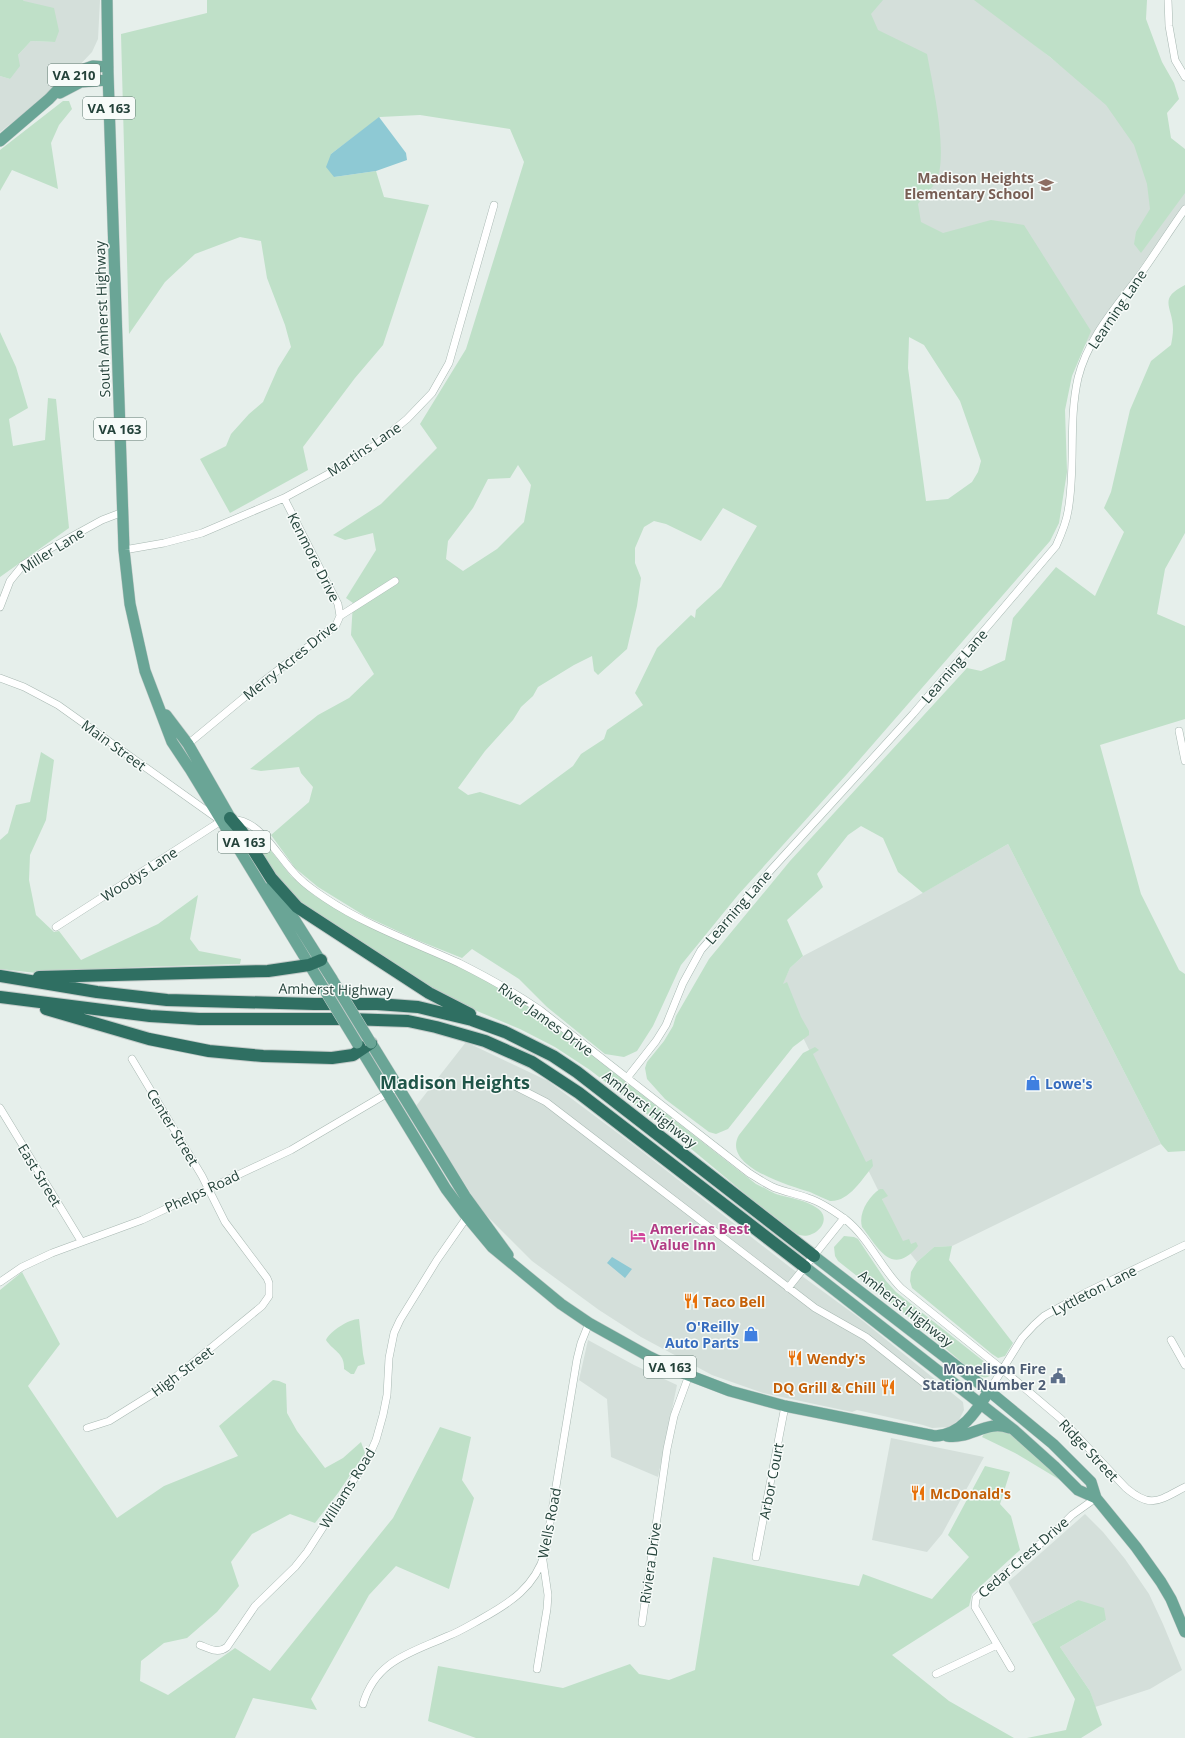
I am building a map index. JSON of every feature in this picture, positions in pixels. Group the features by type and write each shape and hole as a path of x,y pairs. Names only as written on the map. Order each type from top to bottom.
{"highway":[{"path":"226,820 242,832 271,878 297,906 428,992 505,1032"},
{"path":"0,975 46,978 268,971 309,965 321,960"},
{"name":"Amherst Highway","path":"0,975 97,992 167,1000 377,1004 418,1007 466,1018 505,1032 553,1056 577,1072 814,1256"},
{"path":"0,998 50,1010 156,1041 209,1051 263,1056 332,1058 353,1055 359,1047 372,1043"},
{"name":"Amherst Highway","path":"0,998 171,1017 247,1020 348,1019 408,1022 436,1027 485,1041 532,1062 579,1093 805,1268"}],"main road":[{"name":"South Amherst Highway","path":"107,0 108,80 124,550 126,579 136,635 145,671 172,742 321,960 465,1196 517,1269"},
{"name":"VA 210","path":"0,141 49,99 67,80 79,71 92,66 108,67"},
{"name":"VA 210","path":"49,99 81,82 108,80"},
{"name":"South Amherst Highway","path":"158,705 188,744 226,820 309,965 446,1189 492,1247 517,1269 561,1304 589,1323 650,1358 689,1375 730,1390 785,1406 935,1436 955,1438 992,1426 1002,1425 1014,1430"},
{"name":"Amherst Highway","path":"814,1256 988,1391 1052,1444 1091,1482 1096,1498"},
{"name":"Amherst Highway","path":"805,1268 1014,1430 1078,1490 1096,1498"},
{"path":"943,1436 952,1433 963,1425 981,1404 988,1391"},
{"path":"1096,1498 1136,1547 1161,1582 1185,1632"}],"street":[{"path":"1168,0 1169,26 1175,60 1185,77"},
{"name":"Martins Lane","path":"124,550 164,543 202,533 284,498 343,466 374,446 407,419 432,393 449,364 494,205"},
{"name":"Learning Lane","path":"627,1078 656,1041 666,1025 683,983 700,950 913,714 1056,546 1064,529 1068,511 1072,458 1073,406 1078,377 1083,362 1101,328 1185,209"},
{"name":"Kenmore Drive","path":"284,498 338,604 340,616"},
{"name":"Miller Lane","path":"0,607 10,581 23,565 95,524 122,512"},
{"name":"Merry Acres Drive","path":"188,744 269,676 336,626 340,616 395,581"},
{"name":"Main Street","path":"0,678 29,690 58,705 226,820"},
{"path":"1179,731 1185,762"},
{"name":"River James Drive","path":"226,820 251,824 257,828 282,860 299,878 328,900 374,925 480,974 517,995 762,1181 776,1188 809,1198 844,1218 861,1234 892,1280 1002,1369"},
{"name":"Woodys Lane","path":"56,927 226,820"},
{"name":"Center Street","path":"132,1059 208,1188 225,1222 267,1278 270,1290 268,1299"},
{"path":"490,1081 507,1082 546,1102 788,1288 815,1308 866,1338 924,1383"},
{"name":"Phelps Road","path":"0,1282 22,1267 52,1253 81,1241 142,1220 290,1150 398,1087"},
{"name":"East Street","path":"0,1108 81,1241"},
{"name":"Williams Road","path":"200,1645 215,1651 223,1650 227,1647 255,1606 307,1552 361,1471 376,1440 383,1415 387,1395 389,1358 394,1333 400,1320 437,1260 467,1217"},
{"path":"788,1288 844,1218"},
{"name":"Lyttleton Lane","path":"988,1391 1022,1338 1044,1316 1087,1292 1185,1245"},
{"name":"High Street","path":"87,1428 109,1421 162,1388 226,1337 268,1299"},
{"name":"Wells Road","path":"363,1704 374,1680 397,1658 450,1636 505,1606 514,1600 528,1586 538,1572 543,1561 577,1359 581,1343 589,1323"},
{"path":"1171,1340 1185,1365"},
{"name":"Ridge Street","path":"1002,1369 1061,1420 1126,1488 1144,1501 1161,1500 1185,1488"},
{"name":"Riviera Drive","path":"642,1623 670,1435 676,1412 689,1375"},
{"name":"Arbor Court","path":"756,1557 785,1406"},
{"name":"Cedar Crest Drive","path":"1011,1668 975,1607 976,1598 1060,1527 1072,1515 1096,1498"},
{"path":"537,1669 548,1595 543,1561"},
{"path":"936,1674 997,1645"}],"shaded area":[{"path":"23,0 100,0 98,39 92,52 75,70 45,97 0,132 0,76 10,79 18,55 31,41 55,42"},
{"name":"Madison Heights Elementary School","path":"872,0 979,0 1185,166 1185,204 1085,345 921,230 854,18"},
{"path":"1008,844 1161,1144 952,1246 934,1247 917,1262 902,1243 878,1190 789,1009 782,985 790,968 803,956 912,899"},
{"path":"466,1042 548,1081 635,1146 791,1268 858,1317 963,1402 964,1410 959,1420 949,1427 932,1428 857,1410 852,1412 763,1393 712,1375 641,1337 599,1310 532,1261 481,1210 416,1106"},
{"path":"588,1340 634,1365 677,1385 658,1477 611,1457 607,1399 579,1380"},
{"path":"891,1438 984,1457 942,1534 927,1552 872,1540"},
{"path":"1085,1514 1103,1532 1125,1559 1149,1594 1182,1670 1150,1689 1095,1707 1090,1691 1060,1647 1106,1620 1078,1600 1032,1624 1008,1582"}],"green space":[{"path":"0,0 23,0 54,8 59,31 55,42 31,41 18,55 20,66 10,79 0,76"},
{"path":"207,0 883,0 871,14 878,30 927,54 938,116 941,150 938,177 918,204 921,222 943,233 991,220 1024,225 1091,331 1072,376 1065,410 1067,472 1059,523 1050,541 847,774 738,895 681,965 653,1026 637,1051 624,1057 605,1054 547,1007 519,979 472,949 462,958 417,940 365,916 318,887 295,868 271,835 309,802 313,787 301,773 299,767 261,771 250,769 318,715 349,698 374,674 351,635 353,603 346,598 376,550 373,533 345,540 333,535 381,504 437,448 420,424 466,349 524,162 510,129 420,115 380,117 331,154 334,177 376,171 384,197 429,205 383,345 355,378 303,447 308,470 230,513 200,459 226,446 231,434 249,414 263,402 278,368 291,347 285,325 267,278 261,241 240,237 195,254 165,282 129,334 121,34 207,13","holes":["909,337 924,345 960,401 981,461 978,472 972,482 948,499 926,501 908,368","518,465 531,485 524,522 497,549 463,571 446,559 448,541 473,508 488,479 510,478","723,508 757,526 721,587 696,610 695,618 691,615 657,648 635,693 643,705 607,730 604,739 581,754 573,766 520,805 480,792 468,795 458,788 485,751 513,720 521,707 533,696 538,687 592,656 594,671 598,675 627,649 637,606 641,578 635,563 635,548 644,527 654,521 666,524 701,541"]},
{"path":"974,0 1147,0 1146,19 1162,62 1174,83 1179,99 1167,113 1171,138 1185,149 1185,193 1141,253 1134,244 1136,232 1150,209 1147,184 1134,145 1106,105 1050,57"},
{"path":"63,101 69,101 72,109 59,125 51,143 58,189 12,170 0,191 0,150"},
{"path":"1185,285 1185,533 1165,569 1157,614 1185,626 1185,719 1100,745 1141,894 1179,970 1185,974 1185,1151 1168,1152 1161,1144 1008,844 923,893 898,872 883,838 861,826 848,835 817,874 823,887 787,920 803,956 790,968 783,984 787,982 801,1017 809,1031 809,1035 793,1047 728,1129 716,1134 709,1132 665,1099 647,1079 645,1068 647,1062 664,1041 673,1026 676,1016 709,959 790,861 967,668 981,671 1005,660 1013,618 1056,567 1095,596 1124,532 1104,508 1111,492 1130,410 1151,361 1171,345 1173,329 1168,304 1169,299 1176,290"},
{"path":"0,332 16,367 28,408 9,419 13,446 45,440 48,398 56,399 69,528 0,577"},
{"path":"41,752 54,760 46,820 30,855 29,880 36,915 54,932 59,931 81,960 158,924 198,895 190,939 199,951 241,959 240,964 139,967 46,974 0,969 0,840 8,833 16,805 30,802"},
{"path":"252,831 260,837 291,876 315,896 344,913 471,972 529,1006 756,1184 776,1194 813,1205 822,1213 824,1218 823,1224 815,1232 809,1235 803,1236 797,1234 749,1197 683,1142 590,1070 555,1047 520,1029 446,998 308,910 285,888 249,834"},
{"path":"815,1047 819,1050 813,1054 866,1162 872,1159 873,1166 849,1194 843,1198 830,1201 810,1192 774,1180 760,1173 748,1165 740,1156 736,1146 739,1135 803,1053"},
{"path":"880,1189 883,1189 888,1196 882,1199 903,1241 909,1239 911,1244 916,1242 918,1246 909,1255 901,1259 893,1259 880,1251 862,1227 861,1222 865,1205 868,1200"},
{"path":"844,1236 858,1239 886,1281 896,1292 991,1367 992,1372 990,1375 988,1377 983,1377 972,1371 905,1314 838,1261 835,1256 834,1247"},
{"path":"952,1246 949,1260 1013,1343 1005,1356 998,1358 992,1354 912,1288 910,1281 911,1272 917,1262 934,1247"},
{"path":"22,1272 60,1344 28,1386 117,1518 164,1486 238,1456 219,1426 273,1380 286,1384 287,1413 297,1431 325,1468 343,1458 361,1442 365,1453 338,1493 315,1523 290,1514 252,1534 231,1562 239,1586 217,1612 187,1638 164,1643 141,1661 140,1681 168,1695 235,1648 270,1671 393,1518 440,1427 471,1437 462,1480 474,1498 449,1589 396,1566 369,1595 311,1699 317,1710 253,1698 235,1738 0,1738 0,1290"},
{"path":"359,1319 365,1364 358,1366 354,1374 351,1374 344,1369 343,1359 326,1340 331,1333 340,1326 350,1321"},
{"path":"1005,1429 1027,1447 1060,1480 1015,1453 982,1437 986,1431"},
{"path":"985,1466 1010,1472 1000,1504 1011,1516 1020,1550 972,1594 969,1606 892,1655 949,1701 1014,1738 476,1738 428,1721 438,1666 563,1688 630,1664 639,1674 669,1680 695,1670 713,1557 859,1586 863,1574 932,1599 969,1557 948,1535"},
{"path":"1078,1600 1104,1608 1106,1620 1060,1647 1090,1691 1102,1725 1081,1738 1027,1738 1066,1730 1075,1699 1032,1624"}],"water":[{"path":"379,117 406,153 407,160 376,171 334,177 326,167 331,154"},
{"path":"612,1257 632,1269 625,1278 607,1263"}],"place":[{"name":"Madison Heights Elementary School","path":"1046,185"},
{"name":"Lowe's","path":"1033,1083"},
{"name":"Americas Best Value Inn","path":"638,1236"},
{"name":"Taco Bell","path":"691,1301"},
{"name":"O'Reilly Auto Parts","path":"751,1334"},
{"name":"Wendy's","path":"795,1358"},
{"name":"Monelison Fire Station Number 2","path":"1058,1376"},
{"name":"DQ Grill & Chill","path":"888,1387"},
{"name":"McDonald's","path":"918,1493"}],"district":[{"name":"Madison Heights","path":"455,1082"}]}
